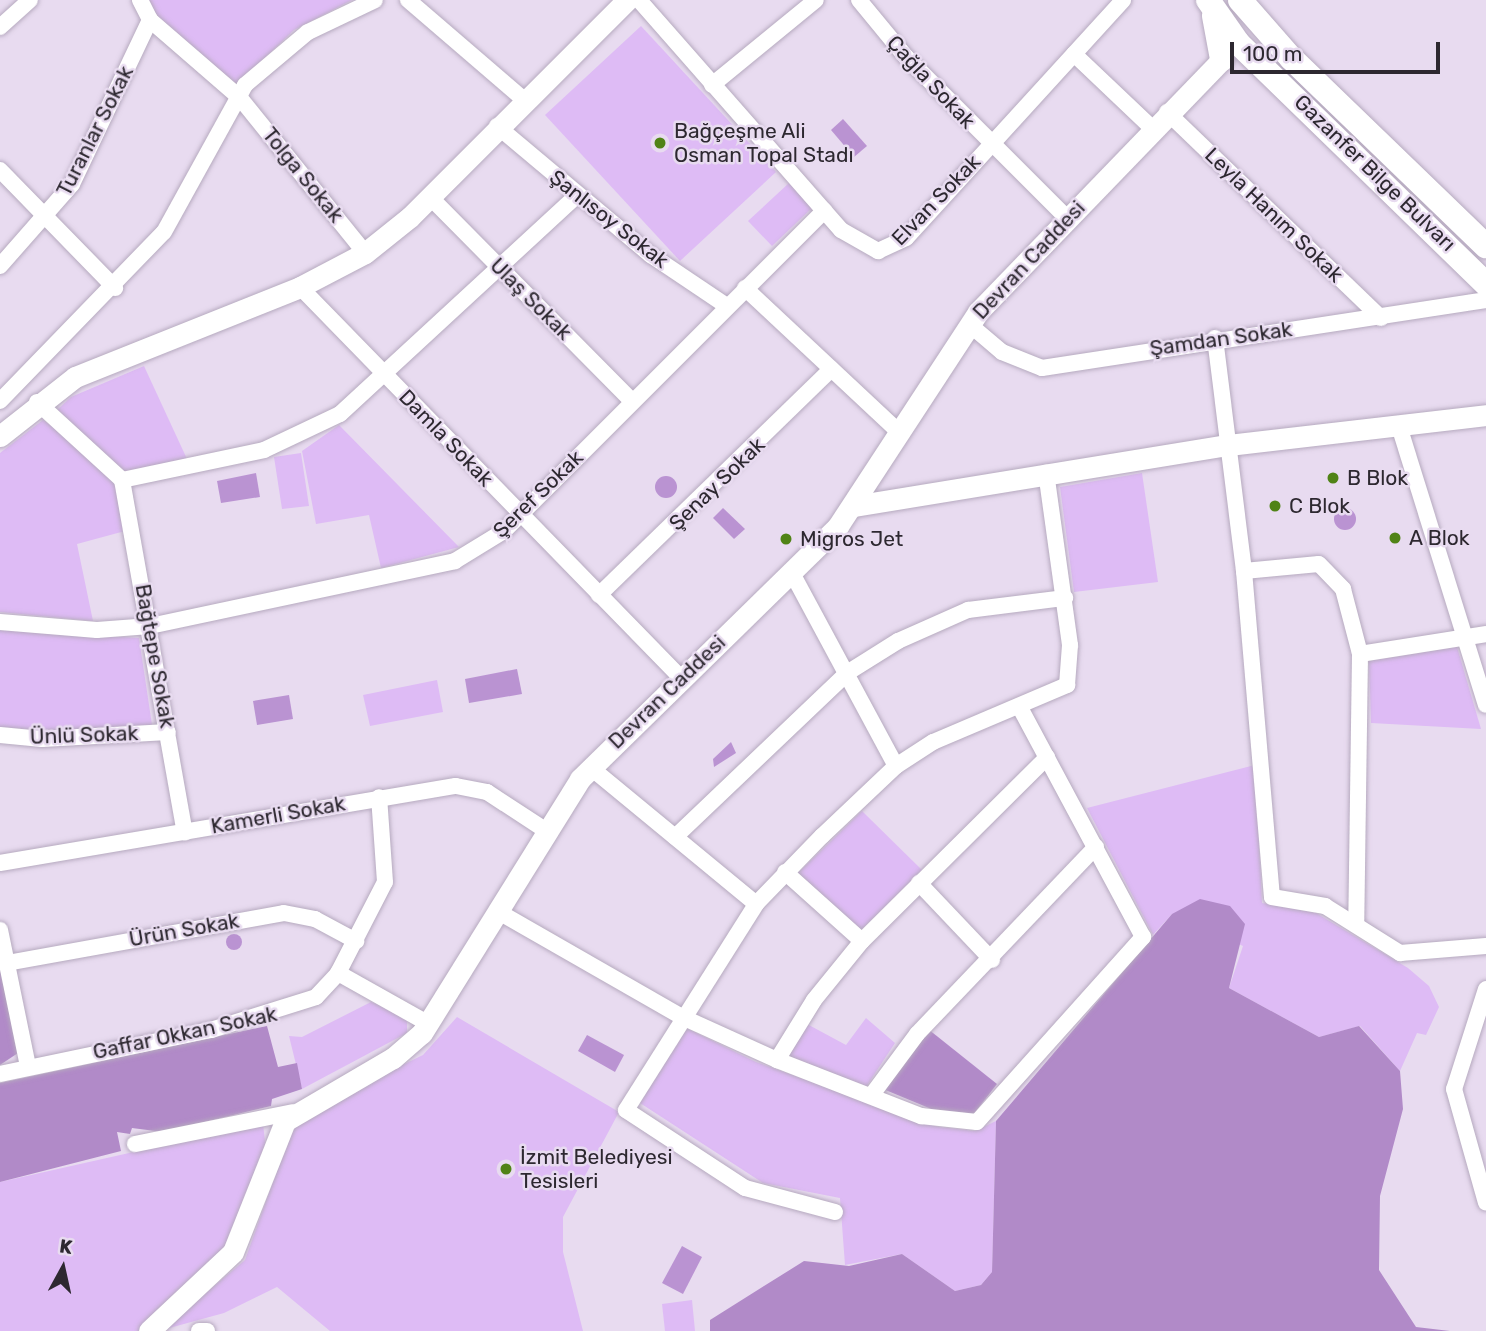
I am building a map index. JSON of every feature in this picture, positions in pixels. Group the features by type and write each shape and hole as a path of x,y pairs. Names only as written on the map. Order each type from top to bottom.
{"main road":[{"path":"0,436 37,402 97,367 300,287 365,253 430,197 523,98 627,0"},
{"path":"1209,2 1222,59"},
{"name":"Gazanfer Bilge Bulvarı","path":"1209,2 1247,51 1486,284"},
{"path":"1222,59 1231,33 1245,7"},
{"name":"Gazanfer Bilge Bulvarı","path":"1245,7 1268,34 1486,246"},
{"path":"1222,59 1247,51 1268,34"},
{"path":"1222,59 1270,74"},
{"name":"Devran Caddesi","path":"149,1331 233,1252 263,1186 275,1138 293,1112 393,1058 429,1024 545,830 590,767 792,573 854,506 969,324 1160,120 1222,59"},
{"path":"854,506 1228,445 1486,415"}],"street":[{"path":"0,27 30,0"},
{"path":"140,0 150,20"},
{"path":"0,401 115,288 176,215 240,98 285,49 324,22 375,0"},
{"path":"408,0 523,98"},
{"name":"Elvan Sokak","path":"639,0 824,211 857,243 889,250 1124,0"},
{"path":"712,85 816,0"},
{"name":"Çağla Sokak","path":"859,0 989,144 1067,218"},
{"name":"Tolga Sokak","path":"150,20 240,98 365,253"},
{"name":"Turanlar Sokak","path":"0,266 46,218 72,184 150,20"},
{"name":"Leyla Hanım Sokak","path":"1074,54 1160,120 1381,318"},
{"name":"Şanlısoy Sokak","path":"497,126 576,196 727,306"},
{"path":"0,170 115,288"},
{"path":"37,402 122,480 282,444 340,414 576,196"},
{"name":"Ulaş Sokak","path":"430,197 632,401"},
{"name":"Şeref Sokak","path":"0,622 97,630 150,626 438,568 475,551 521,514 824,211"},
{"name":"Damla Sokak","path":"300,287 681,678"},
{"path":"745,288 899,432"},
{"name":"Şamdan Sokak","path":"969,324 1002,352 1042,368 1215,338 1381,318 1486,300"},
{"path":"1215,338 1244,571 1272,897 1315,902 1400,953 1486,946"},
{"name":"Şenay Sokak","path":"598,595 831,369"},
{"path":"1399,426 1486,705"},
{"path":"835,1212 746,1188 626,1110 680,1016 756,904 785,872 896,766 963,726 1067,685 1065,598 1046,473"},
{"name":"Bağtepe Sokak","path":"122,480 185,832"},
{"path":"1244,571 1297,563 1328,568 1343,589 1360,654 1356,925"},
{"path":"792,573 896,766"},
{"path":"675,837 847,673 951,615 1065,598"},
{"path":"1360,654 1486,635"},
{"path":"497,911 680,1016 777,1060 871,1097 947,1122 977,1122 990,1114 1143,937 1019,706"},
{"name":"Ünlü Sokak","path":"0,735 43,739 168,732"},
{"path":"777,1060 814,1000 862,941 1047,757"},
{"path":"590,767 756,904"},
{"name":"Kamerli Sokak","path":"0,863 379,797 479,788 545,830"},
{"name":"Gaffar Okkan Sokak","path":"0,1074 293,1009 316,997 338,973 356,941 387,870 379,797"},
{"path":"871,1097 917,1034 992,960 1097,847"},
{"path":"785,872 862,941"},
{"path":"919,883 992,960"},
{"name":"Ürün Sokak","path":"8,963 284,913 315,919 356,941"},
{"path":"0,930 28,1067"},
{"path":"338,973 429,1024"},
{"path":"1486,989 1454,1088 1486,1203"},
{"path":"135,1144 293,1112"},
{"path":"199,1331 207,1331"}],"shaded area":[{"path":"146,0 352,0 294,30 237,84 163,27"},
{"name":"Bağçeşme Ali Osman Topal Stadı","path":"641,26 776,172 680,261 545,115"},
{"path":"843,119 867,146 854,157 831,130"},
{"path":"789,183 812,208 772,246 748,221"},
{"path":"144,366 187,459 126,473 56,411 71,397"},
{"path":"43,420 90,454 117,488 125,531 77,544 93,621 0,612 0,453"},
{"path":"339,425 459,547 381,568 369,515 316,524 302,451"},
{"path":"301,453 309,506 282,509 274,457"},
{"path":"256,473 260,497 221,503 217,481"},
{"path":"1142,473 1158,582 1074,592 1060,487"},
{"path":"666,476 674,479 677,487 674,495 666,498 658,495 655,487 658,479"},
{"path":"723,508 745,529 734,539 713,518"},
{"path":"1345,508 1353,511 1356,519 1353,527 1345,530 1337,527 1334,519 1337,511"},
{"path":"0,630 139,638 152,725 77,733 0,727"},
{"path":"1457,647 1481,729 1371,723 1369,661"},
{"path":"517,669 522,694 469,703 465,679"},
{"path":"437,680 443,712 370,726 363,695"},
{"path":"289,695 293,719 257,725 253,701"},
{"path":"731,742 736,753 714,767 713,759"},
{"path":"1255,765 1262,903 1316,913 1408,968 1429,986 1439,1007 1426,1035 1417,1033 1400,1071 1360,1026 1319,1037 1229,988 1243,946 1172,914 1153,935 1087,808"},
{"path":"862,811 922,870 860,931 797,874"},
{"path":"1200,899 1230,906 1245,924 1229,988 1319,1037 1359,1026 1400,1071 1403,1109 1380,1196 1379,1270 1416,1327 1450,1331 710,1331 710,1320 804,1261 849,1266 902,1254 955,1291 981,1285 992,1272 996,1121 1172,914"},
{"path":"231,934 237,934 242,942 240,948 231,950 226,945 226,939"},
{"path":"0,960 18,1053 0,1065"},
{"path":"371,1002 407,1017 407,1033 302,1089 289,1036 302,1037"},
{"path":"457,1017 619,1112 563,1217 563,1252 583,1331 330,1331 277,1287 224,1313 162,1330 245,1260 293,1126 316,1107 423,1055"},
{"path":"866,1018 895,1043 866,1087 789,1056 807,1024 846,1045"},
{"path":"267,1026 278,1067 297,1063 302,1089 272,1099 271,1106 163,1132 132,1128 130,1134 117,1132 121,1151 0,1182 0,1083"},
{"path":"684,1027 756,1062 938,1127 975,1131 996,1121 992,1272 981,1285 955,1291 902,1254 845,1265 840,1198 763,1183 640,1103"},
{"path":"928,1029 997,1084 972,1116 941,1113 883,1089"},
{"path":"587,1035 624,1055 615,1072 578,1051"},
{"path":"263,1123 266,1151 229,1246 143,1331 0,1331 0,1182"},
{"path":"682,1246 702,1257 683,1294 662,1283"},
{"path":"692,1300 695,1331 665,1331 662,1304"}],"place":[{"name":"Bağçeşme Ali Osman Topal Stadı","path":"660,143"},
{"name":"B Blok","path":"1333,478"},
{"name":"C Blok","path":"1275,506"},
{"name":"A Blok","path":"1395,538"},
{"name":"Migros Jet","path":"786,539"},
{"name":"İzmit Belediyesi Tesisleri","path":"506,1169"}]}
